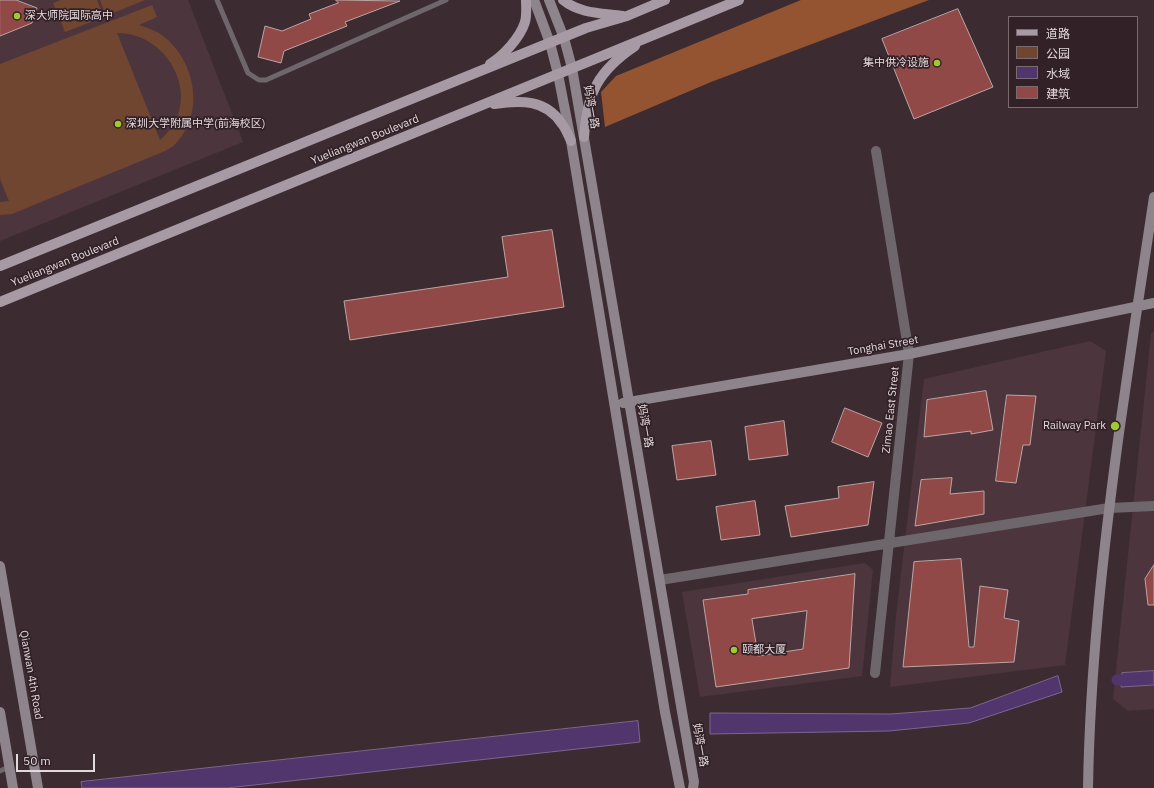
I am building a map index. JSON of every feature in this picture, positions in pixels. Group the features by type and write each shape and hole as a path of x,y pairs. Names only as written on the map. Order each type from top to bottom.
{"main road":[{"path":"473,75 494,62 508,49 518,35 524,23 526,0"},
{"path":"563,0 576,8 590,12 627,16"},
{"path":"641,10 652,0"},
{"name":"Yueliangwan Boulevard","path":"0,266 586,28 627,16 665,0"},
{"name":"Yueliangwan Boulevard","path":"0,302 739,0"},
{"path":"584,137 585,117 596,83 616,61 630,49 650,36"},
{"path":"480,106 524,101 536,104 551,111 562,124 571,141"}],"street":[{"path":"534,0 550,43 558,74 571,141 664,704 680,788"},
{"name":"妈湾一路","path":"549,0 564,38 572,68 660,580 694,788"},
{"name":"Zimao East Street","path":"875,673 909,354 876,151"},
{"path":"1088,788 1089,738 1095,630 1109,508 1137,306 1154,197"},
{"name":"Tonghai Street","path":"615,404 909,354 1137,306 1154,304"},
{"path":"660,580 1109,508 1154,506"},
{"name":"Qianwan 4th Road","path":"0,566 38,788"},
{"path":"0,712 4,769 13,788"}],"lane":[{"path":"217,0 246,69 253,77 259,80 266,80 446,0"}],"shaded area":[{"name":"深圳大学附属中学(前海校区)","path":"0,0 188,0 243,142 0,241"},
{"path":"801,0 929,0 711,82 605,127 601,92 616,76"},
{"path":"1154,331 1154,709 1128,711 1113,699 1151,334"},
{"path":"1090,341 1106,351 1065,665 890,687 896,616 924,379"},
{"path":"865,563 873,570 862,676 700,697 682,592"}],"green space":[{"path":"61,0 97,0 104,17 65,32 53,3"},
{"path":"100,0 145,0 106,16"},
{"path":"152,5 157,17 139,25 163,36 174,46 183,58 189,72 192,87 193,102 191,116 186,130 177,142 167,150 12,214 0,215 0,202 9,201 0,179 0,64","holes":["117,33 136,36 153,45 167,57 176,73 181,90 180,108 173,125 160,140"]}],"water":[{"path":"1154,671 1154,685 1121,687 1122,673"},
{"path":"1058,676 1062,692 969,723 889,731 710,734 710,713 891,714 970,708"},
{"path":"638,721 640,742 227,788 82,788 81,782"}],"building":[{"name":"深大师院国际高中","path":"0,0 16,0 37,8 32,23 0,36"},
{"path":"336,0 400,1 345,22 347,26 284,51 281,63 258,57 265,26 282,31 311,19 309,14 338,3"},
{"name":"集中供冷设施","path":"958,9 993,87 914,119 882,39"},
{"path":"552,230 564,307 350,340 344,301 508,277 502,237"},
{"path":"986,391 993,430 971,434 971,431 924,437 927,400"},
{"path":"1007,395 1036,396 1030,445 1023,445 1016,483 996,481"},
{"path":"845,408 882,423 868,457 832,442"},
{"path":"784,421 788,455 749,460 745,427"},
{"path":"711,441 716,475 677,480 672,446"},
{"path":"952,478 950,494 984,491 984,514 915,526 921,480"},
{"path":"874,482 868,525 791,537 785,506 839,498 838,487"},
{"path":"755,501 760,535 721,540 716,507"},
{"path":"961,559 969,647 974,647 980,586 1008,590 1004,618 1019,621 1014,662 903,667 914,562"},
{"path":"1154,565 1154,605 1148,605 1145,579"},
{"path":"855,574 849,668 716,687 703,600 748,594 748,590","holes":["807,611 803,649 758,656 752,619"]}],"place":[{"name":"深大师院国际高中","path":"17,16"},
{"name":"集中供冷设施","path":"937,63"},
{"name":"深圳大学附属中学(前海校区)","path":"118,124"},
{"name":"Railway Park","path":"1115,426"},
{"name":"颐都大厦","path":"734,650"}]}
